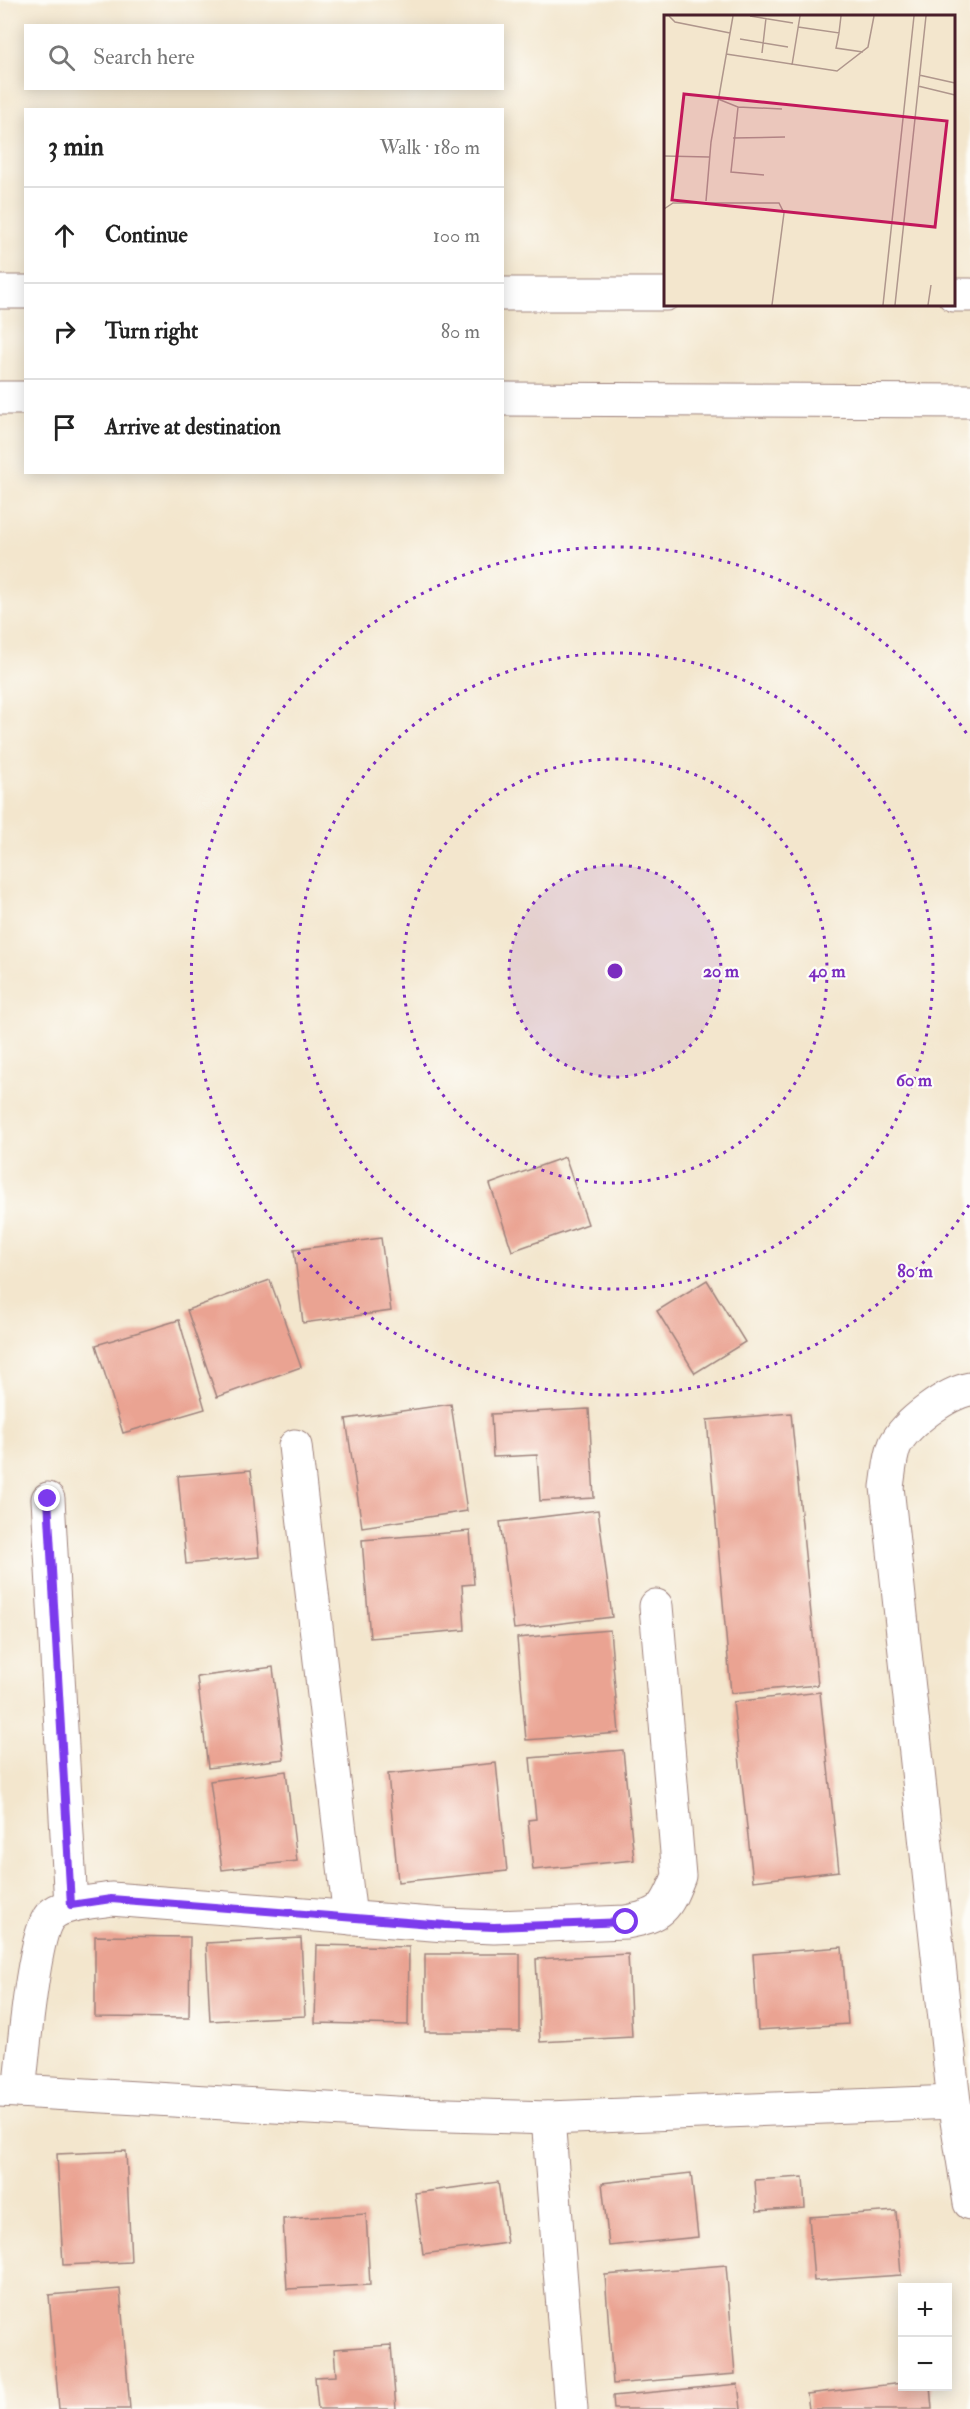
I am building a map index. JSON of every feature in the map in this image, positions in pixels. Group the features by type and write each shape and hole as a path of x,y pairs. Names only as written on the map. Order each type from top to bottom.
{"street":[{"path":"0,292 24,292"},
{"path":"504,294 664,294"},
{"path":"0,398 24,398"},
{"path":"504,399 970,401"},
{"path":"970,1389 959,1391 922,1413 895,1445 887,1487 954,2102 970,2203"},
{"path":"295,1446 350,1918"},
{"path":"48,1499 71,1905"},
{"path":"656,1606 679,1875 668,1904 647,1918 626,1922 494,1927 111,1899 71,1905 51,1915 39,1940 10,2090 413,2114 548,2118 954,2102"},
{"path":"548,2118 572,2409"}],"building":[{"path":"565,1157 588,1224 512,1251 490,1184"},
{"path":"381,1238 391,1311 303,1323 294,1250"},
{"path":"270,1280 301,1367 217,1397 187,1310"},
{"path":"707,1280 745,1342 695,1373 657,1311"},
{"path":"179,1320 205,1409 123,1433 96,1345"},
{"path":"451,1404 467,1511 362,1527 346,1419"},
{"path":"589,1409 594,1498 540,1501 537,1455 493,1457 491,1414"},
{"path":"791,1413 818,1685 731,1693 707,1420"},
{"path":"251,1470 259,1557 186,1564 178,1476"},
{"path":"598,1510 612,1617 514,1629 500,1522"},
{"path":"470,1531 474,1584 462,1585 465,1630 370,1638 362,1540"},
{"path":"610,1630 619,1733 526,1740 517,1638"},
{"path":"273,1667 284,1759 208,1768 197,1677"},
{"path":"820,1692 839,1871 753,1881 733,1702"},
{"path":"623,1750 634,1860 533,1870 528,1820 536,1819 530,1758"},
{"path":"496,1763 507,1871 398,1882 388,1774"},
{"path":"286,1771 297,1861 222,1870 210,1781"},
{"path":"95,1936 190,1937 189,2018 95,2017"},
{"path":"301,1938 305,2016 210,2021 206,1943"},
{"path":"317,1945 409,1947 408,2025 315,2023"},
{"path":"842,1947 848,2024 758,2030 753,1954"},
{"path":"425,1954 520,1954 520,2032 425,2032"},
{"path":"628,1954 632,2037 540,2042 536,1959"},
{"path":"126,2151 131,2262 63,2265 57,2154"},
{"path":"691,2173 698,2237 609,2246 602,2183"},
{"path":"803,2177 805,2208 757,2211 755,2180"},
{"path":"498,2182 507,2243 423,2254 415,2193"},
{"path":"896,2211 901,2275 814,2281 809,2217"},
{"path":"366,2214 370,2285 287,2289 283,2219"},
{"path":"726,2265 735,2374 613,2384 605,2275"},
{"path":"120,2289 130,2409 59,2409 49,2295"},
{"path":"391,2345 396,2409 318,2409 315,2377 336,2376 334,2349"},
{"path":"898,2383 898,2391 930,2391 932,2409 809,2409 807,2394"},
{"path":"738,2384 741,2409 614,2409 613,2396"}],"route":[{"path":"48,1499 71,1905 111,1899 494,1927 626,1922"}]}
